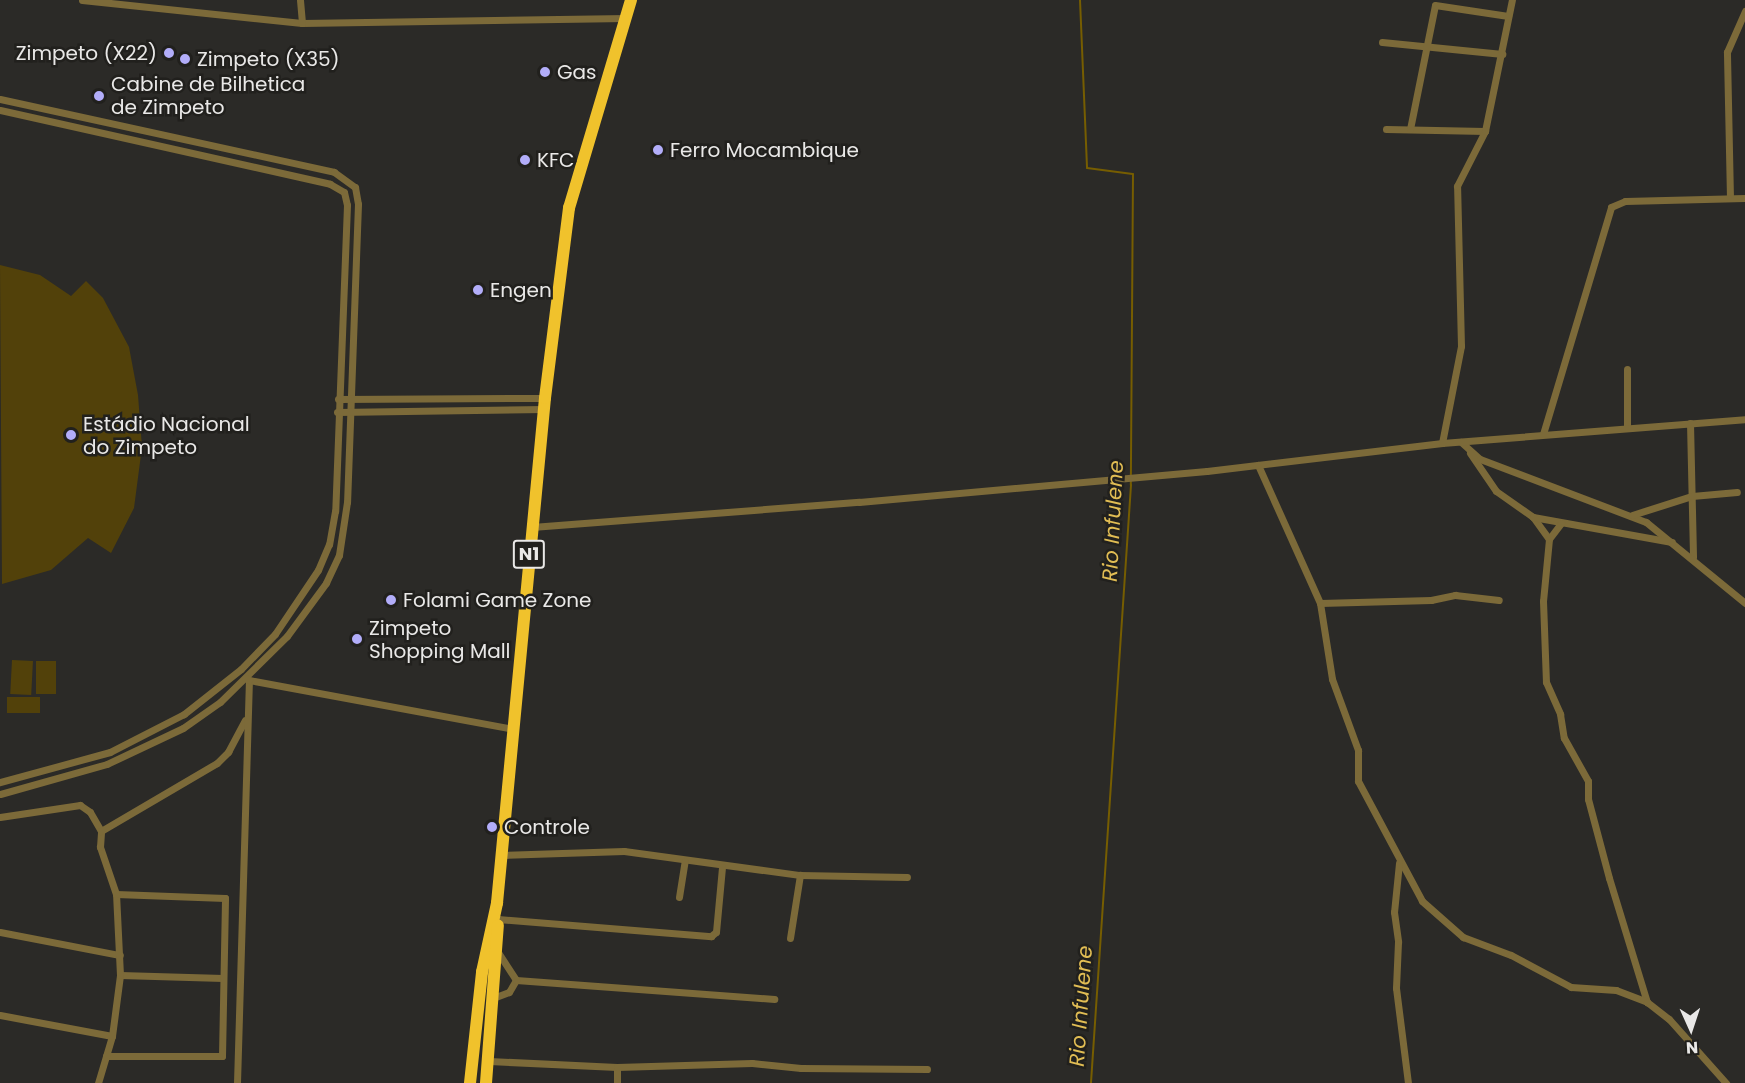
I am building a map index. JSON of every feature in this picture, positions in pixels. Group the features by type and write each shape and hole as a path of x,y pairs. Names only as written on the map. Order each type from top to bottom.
{"highway":[{"name":"N1","path":"471,1083 482,972 497,903 531,527 569,208 575,193 586,141 631,0"},
{"name":"N1","path":"486,1083 497,951 497,903"},
{"path":"488,1063 491,1083"}],"street":[{"path":"82,0 302,23 626,18"},
{"path":"300,0 302,23"},
{"path":"1442,443 1461,346 1457,186 1485,130 1512,0"},
{"path":"1410,129 1433,10 1438,4 1509,16"},
{"path":"1730,198 1727,52 1745,13"},
{"path":"1382,42 1428,44 1502,54"},
{"path":"0,99 334,172 350,180 358,196 353,399 347,502 339,555 326,583 302,617 247,679 183,728 141,751 65,779 0,794"},
{"path":"0,110 330,184 344,192 347,205 337,412 335,511 329,544 318,570 275,634 204,700 154,731 89,760 0,782"},
{"path":"1386,129 1485,130"},
{"path":"1543,434 1611,207 1625,201 1745,198"},
{"path":"1627,369 1627,426"},
{"path":"338,399 544,404"},
{"path":"337,412 544,404"},
{"path":"531,527 859,502 1258,465 1442,443 1627,426 1745,419"},
{"path":"1690,423 1693,557"},
{"path":"1461,442 1496,491 1533,517 1549,539"},
{"path":"1470,453 1632,515 1675,542 1745,603"},
{"path":"1258,465 1320,603 1332,679 1358,750 1358,781 1387,832 1399,863 1422,901 1463,937 1510,955 1571,987 1617,990 1647,1002 1669,1019 1726,1083"},
{"path":"1632,515 1692,496 1737,492"},
{"path":"1533,517 1675,542"},
{"path":"1561,523 1549,539 1543,601 1545,682 1560,714 1564,738 1588,781 1588,799 1609,878 1647,1002"},
{"path":"1320,603 1431,600 1455,595 1499,600"},
{"path":"237,1083 247,679"},
{"path":"247,679 514,729"},
{"path":"101,831 217,763 228,752 245,720"},
{"path":"0,817 80,805 90,812 101,831 100,848 116,894 120,975 112,1036 98,1083"},
{"path":"502,855 624,851 722,867 800,874 907,877"},
{"path":"679,897 685,861"},
{"path":"1399,863 1394,906 1398,942 1396,988 1408,1083"},
{"path":"498,919 711,936 716,933 722,867"},
{"path":"790,938 800,874"},
{"path":"106,1056 222,1057 225,898 116,894"},
{"path":"0,932 120,955"},
{"path":"497,951 516,980"},
{"path":"120,975 223,978"},
{"path":"493,998 509,992 516,980"},
{"path":"516,980 774,999"},
{"path":"0,1015 112,1036"},
{"path":"488,1063 664,1069 752,1063 801,1068 927,1069"},
{"path":"616,1083 617,1067"}],"shaded area":[{"name":"Estádio Nacional do Zimpeto","path":"0,265 40,275 71,296 86,281 103,298 129,347 138,395 142,447 134,508 111,553 88,538 51,570 2,584"},
{"path":"12,660 33,661 31,695 10,694"},
{"path":"36,661 56,661 56,694 36,694"},
{"path":"7,697 40,697 40,713 7,713"}],"waterway":[{"name":"Rio Infulene","path":"1080,0 1087,168 1133,174 1131,485 1091,1083"}],"place":[{"name":"Zimpeto (X22)","path":"169,53"},
{"name":"Zimpeto (X35)","path":"185,59"},
{"name":"Gas","path":"545,72"},
{"name":"Cabine de Bilhetica de Zimpeto","path":"99,96"},
{"name":"Ferro Mocambique","path":"658,150"},
{"name":"KFC","path":"525,160"},
{"name":"Engen","path":"478,290"},
{"name":"Estádio Nacional do Zimpeto","path":"71,435"},
{"name":"Folami Game Zone","path":"391,600"},
{"name":"Zimpeto Shopping Mall","path":"357,639"},
{"name":"Controle","path":"492,827"}]}
